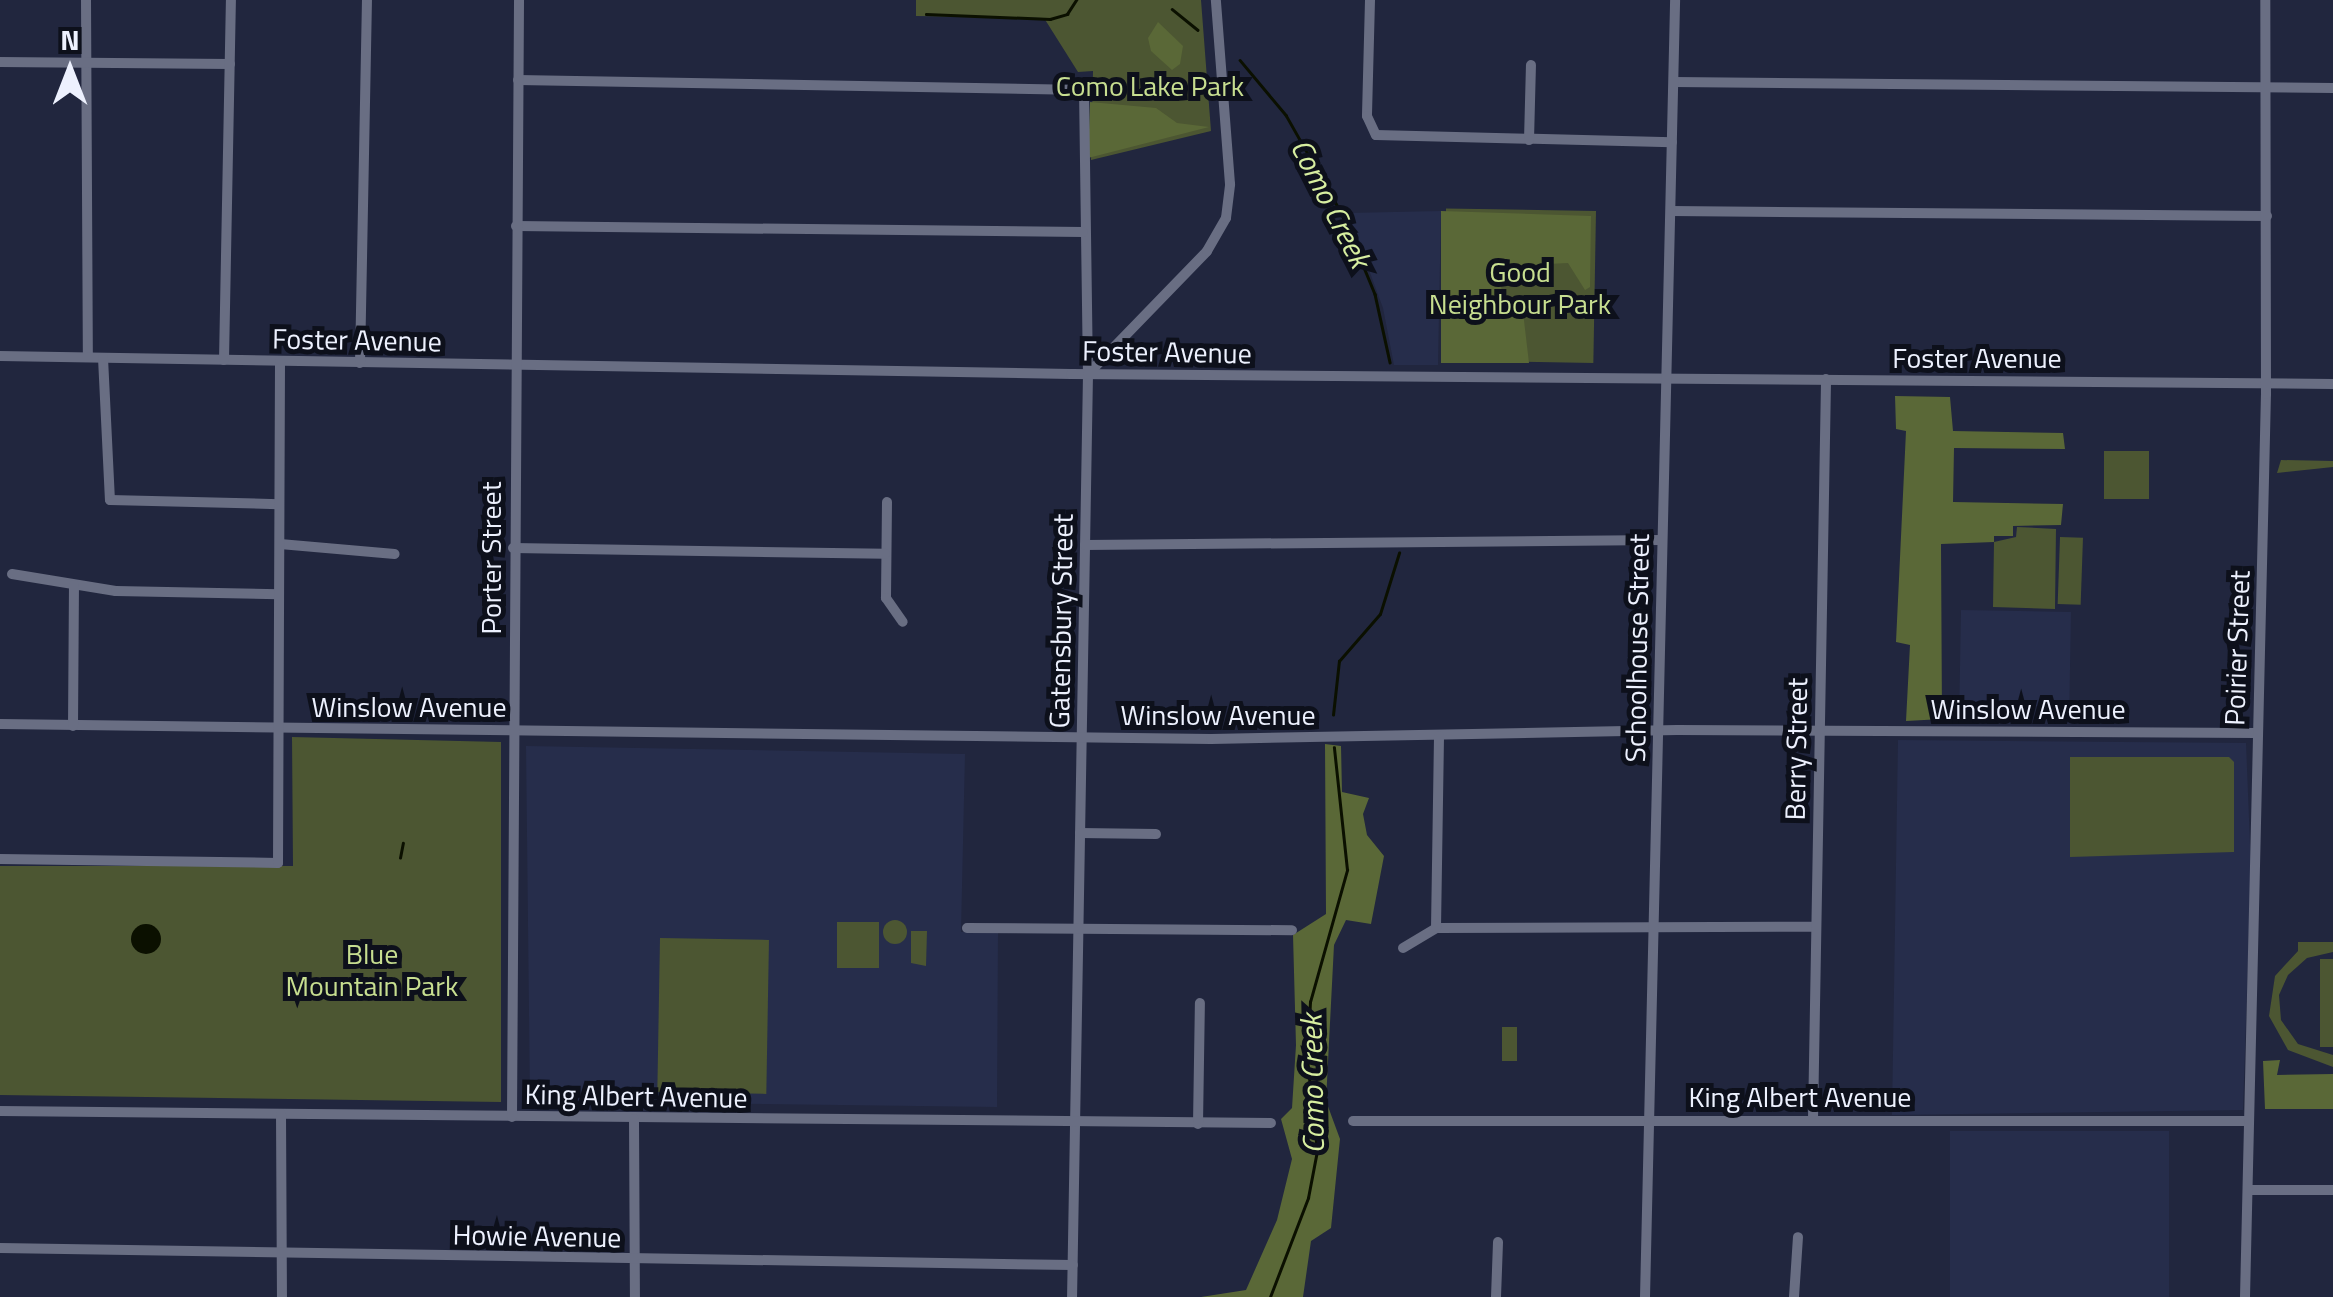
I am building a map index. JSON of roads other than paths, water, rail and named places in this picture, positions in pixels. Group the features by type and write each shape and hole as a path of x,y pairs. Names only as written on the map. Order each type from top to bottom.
{"street":[{"path":"86,0 88,358"},
{"path":"224,360 231,0"},
{"path":"360,363 366,0"},
{"name":"Porter Street","path":"512,1117 519,0"},
{"path":"1088,374 1207,252 1226,218 1230,184 1216,0"},
{"path":"1370,0 1367,116 1376,135 1672,142"},
{"name":"Schoolhouse Street","path":"1645,1297 1676,0"},
{"name":"Poirier Street","path":"2245,1297 2266,383 2265,0"},
{"path":"0,62 230,64"},
{"path":"1528,140 1530,64"},
{"name":"Gatensbury Street","path":"518,80 1084,90 1083,302 1088,374 1072,1297"},
{"path":"1674,82 2333,88"},
{"path":"1670,211 2267,216"},
{"path":"516,226 1083,232"},
{"name":"Foster Avenue","path":"0,356 1088,374 1666,374 2333,384"},
{"path":"103,358 104,486 110,500 279,504"},
{"path":"0,859 278,862 280,361"},
{"name":"Berry Street","path":"1813,1119 1826,379"},
{"path":"887,502 886,598 902,622"},
{"path":"1085,546 1662,540"},
{"path":"280,544 394,554"},
{"path":"513,548 886,554"},
{"path":"12,574 74,585 279,594"},
{"path":"73,726 74,585"},
{"name":"Winslow Avenue","path":"0,724 1082,737 2256,732"},
{"path":"1436,928 1439,736"},
{"path":"1080,833 1156,834"},
{"path":"1403,948 1436,928 1814,927"},
{"path":"967,928 1292,930"},
{"path":"1198,1124 1200,1003"},
{"name":"King Albert Avenue","path":"0,1111 1271,1124"},
{"path":"282,1114 282,1297"},
{"path":"634,1119 635,1297"},
{"name":"King Albert Avenue","path":"1353,1122 2248,1121"},
{"path":"2248,1190 2333,1190"},
{"path":"1794,1297 1798,1237"},
{"path":"1496,1297 1498,1242"},
{"name":"Howie Avenue","path":"0,1248 1073,1266"}],"waterway":[{"path":"926,14 1050,19 1067,14 1076,0"},
{"name":"Como Creek","path":"1172,9 1198,30"},
{"name":"Como Creek","path":"1240,60 1286,115 1342,214 1375,294 1390,362"},
{"name":"Como Creek","path":"1333,715 1339,661 1380,614 1399,553"},
{"name":"Como Creek","path":"1270,1297 1308,1198 1317,1151 1307,1059 1310,1002 1347,870 1334,748"},
{"path":"400,858 403,843"}],"park label":[{"name":"Como Lake Park","path":"1150,86"},
{"name":"Good Neighbour Park","path":"1520,288"},
{"name":"Blue Mountain Park","path":"372,970"}]}
